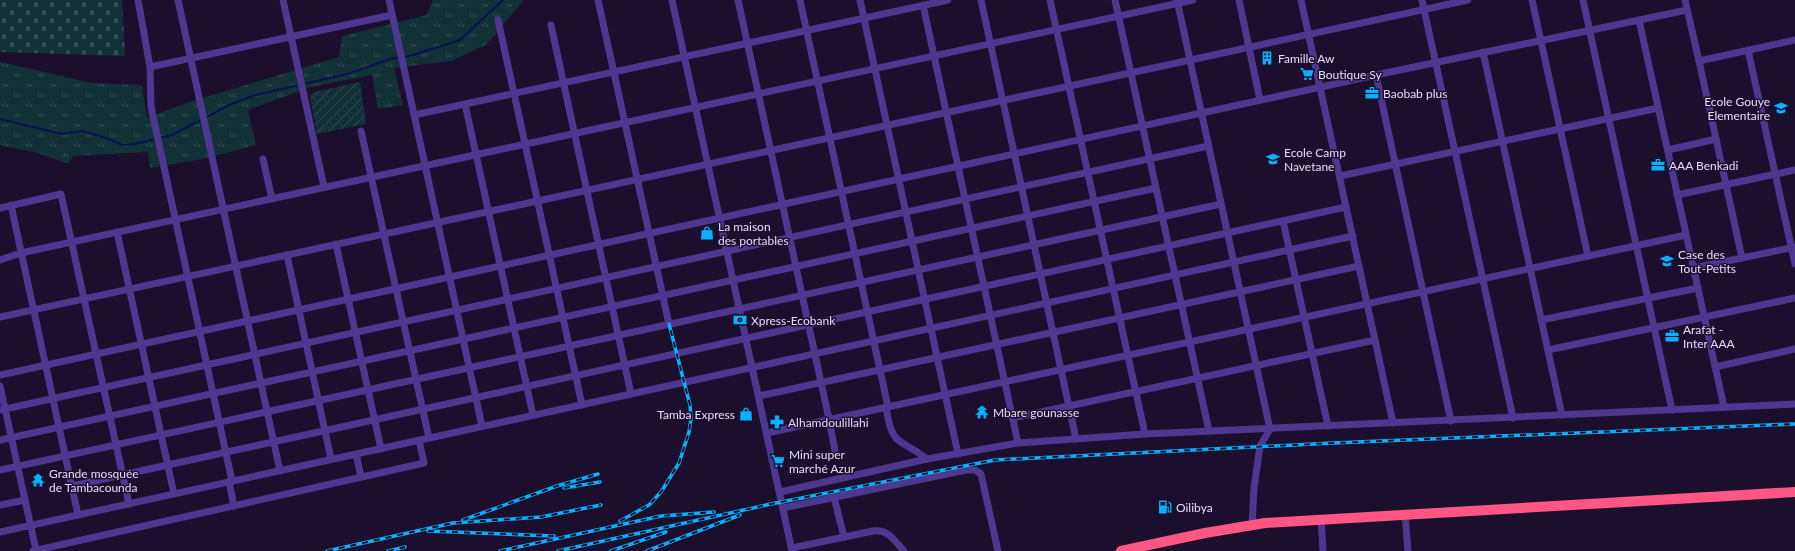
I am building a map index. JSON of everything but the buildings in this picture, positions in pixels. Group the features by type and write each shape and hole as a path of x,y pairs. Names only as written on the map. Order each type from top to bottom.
{"highway":[{"path":"1121,551 1252,524 1795,492"}],"street":[{"path":"138,0 150,67 151,107 226,453 234,506"},
{"path":"178,0 280,471"},
{"path":"283,0 324,187"},
{"path":"389,0 448,277 482,426"},
{"path":"598,0 669,324"},
{"path":"672,0 792,549 882,530 889,534 904,551"},
{"path":"738,0 835,451"},
{"path":"800,0 880,369 889,426 892,434 899,442 927,459"},
{"path":"860,0 958,454"},
{"path":"414,115 948,0"},
{"path":"981,0 1076,439"},
{"path":"1050,0 1144,434"},
{"path":"1115,0 1209,431"},
{"path":"0,260 21,253 272,198 990,44 1177,2 1193,0"},
{"path":"1239,0 1260,100"},
{"path":"1301,0 1393,423"},
{"path":"1422,0 1513,418"},
{"path":"0,316 1468,0"},
{"path":"1532,0 1588,256"},
{"path":"1583,0 1672,410"},
{"path":"1685,0 1742,258"},
{"path":"1177,2 1270,429 1260,446 1254,488 1252,524"},
{"path":"923,5 1018,443"},
{"path":"0,375 1435,62 1687,10"},
{"path":"150,67 392,15"},
{"path":"498,20 582,405"},
{"path":"1639,20 1724,408"},
{"path":"551,25 631,394"},
{"path":"1699,61 1795,40"},
{"path":"1748,50 1775,174 1793,247 1795,264"},
{"path":"1483,52 1562,415"},
{"path":"1376,75 1451,421"},
{"path":"465,104 533,415"},
{"path":"1340,176 1658,108"},
{"path":"361,131 429,438"},
{"path":"1668,150 1716,139"},
{"path":"2,409 1208,146"},
{"path":"263,159 272,198"},
{"path":"1677,195 1795,170"},
{"path":"0,440 1156,188"},
{"path":"0,208 61,194 129,504"},
{"path":"0,470 1221,204"},
{"path":"11,206 78,515"},
{"path":"72,486 1346,207"},
{"path":"1283,221 1328,426"},
{"path":"117,232 174,494"},
{"path":"767,433 1686,235"},
{"path":"0,532 1353,236"},
{"path":"336,244 381,449"},
{"path":"1693,268 1793,247"},
{"path":"287,254 331,459"},
{"path":"759,396 1359,266"},
{"path":"1541,320 1698,288"},
{"path":"1548,350 1654,329 1704,316 1795,298"},
{"path":"1012,418 1375,340"},
{"path":"1715,367 1795,349"},
{"path":"0,386 2,409 18,466 34,551 424,463 419,440"},
{"path":"780,492 927,459 1018,443 1144,434 1795,404"},
{"path":"356,454 361,477"},
{"path":"783,508 966,470 975,470 982,474 998,551"},
{"path":"834,497 844,537"},
{"path":"0,505 25,500"},
{"path":"1405,514 1408,551"},
{"path":"1321,519 1324,551"}],"green space":[{"path":"0,0 122,0 125,56 0,52"},
{"path":"433,0 524,0 486,45 451,61 394,68 403,105 378,109 372,75 311,87 248,110 256,145 202,159 150,168 148,152 73,156 68,164 38,153 0,145 0,62 92,83 142,85 147,118 189,102 339,57 342,36 427,15"},
{"path":"360,82 366,124 317,134 310,96 314,92"}],"waterway":[{"path":"205,118 231,104 256,95 351,73 390,59 410,56 460,40 503,0"},
{"path":"0,119 62,134 82,131 123,145 135,144 155,139"},
{"path":"160,138 172,135 201,120"}],"railway":[{"path":"620,521 649,505 661,492 679,463 689,432 691,419 690,405 669,324"},
{"path":"558,551 771,504 995,460 1333,443 1795,424"},
{"path":"463,520 557,486 598,474"},
{"path":"564,488 600,482"},
{"path":"327,551 453,523 541,517 601,505"},
{"path":"500,551 661,516 714,512"},
{"path":"647,551 740,515"},
{"path":"428,531 554,536"},
{"path":"611,551 666,532"},
{"path":"388,551 405,547"}],"place":[{"name":"Famille Aw","path":"1267,58"},
{"name":"Boutique Sy","path":"1307,74"},
{"name":"Baobab plus","path":"1372,93"},
{"name":"Ecole Gouye Elementaire","path":"1781,108"},
{"name":"Ecole Camp Navetane","path":"1273,159"},
{"name":"AAA Benkadi","path":"1658,165"},
{"name":"La maison des portables","path":"707,233"},
{"name":"Case des Tout-Petits","path":"1667,261"},
{"name":"Xpress-Ecobank","path":"740,320"},
{"name":"Arafat - Inter AAA","path":"1672,336"},
{"name":"Mbare gounasse","path":"982,412"},
{"name":"Tamba Express","path":"746,414"},
{"name":"Alhamdoulillahi","path":"777,422"},
{"name":"Mini super marché Azur","path":"778,461"},
{"name":"Grande mosquée de Tambacounda","path":"38,480"},
{"name":"Oilibya","path":"1165,507"}]}
